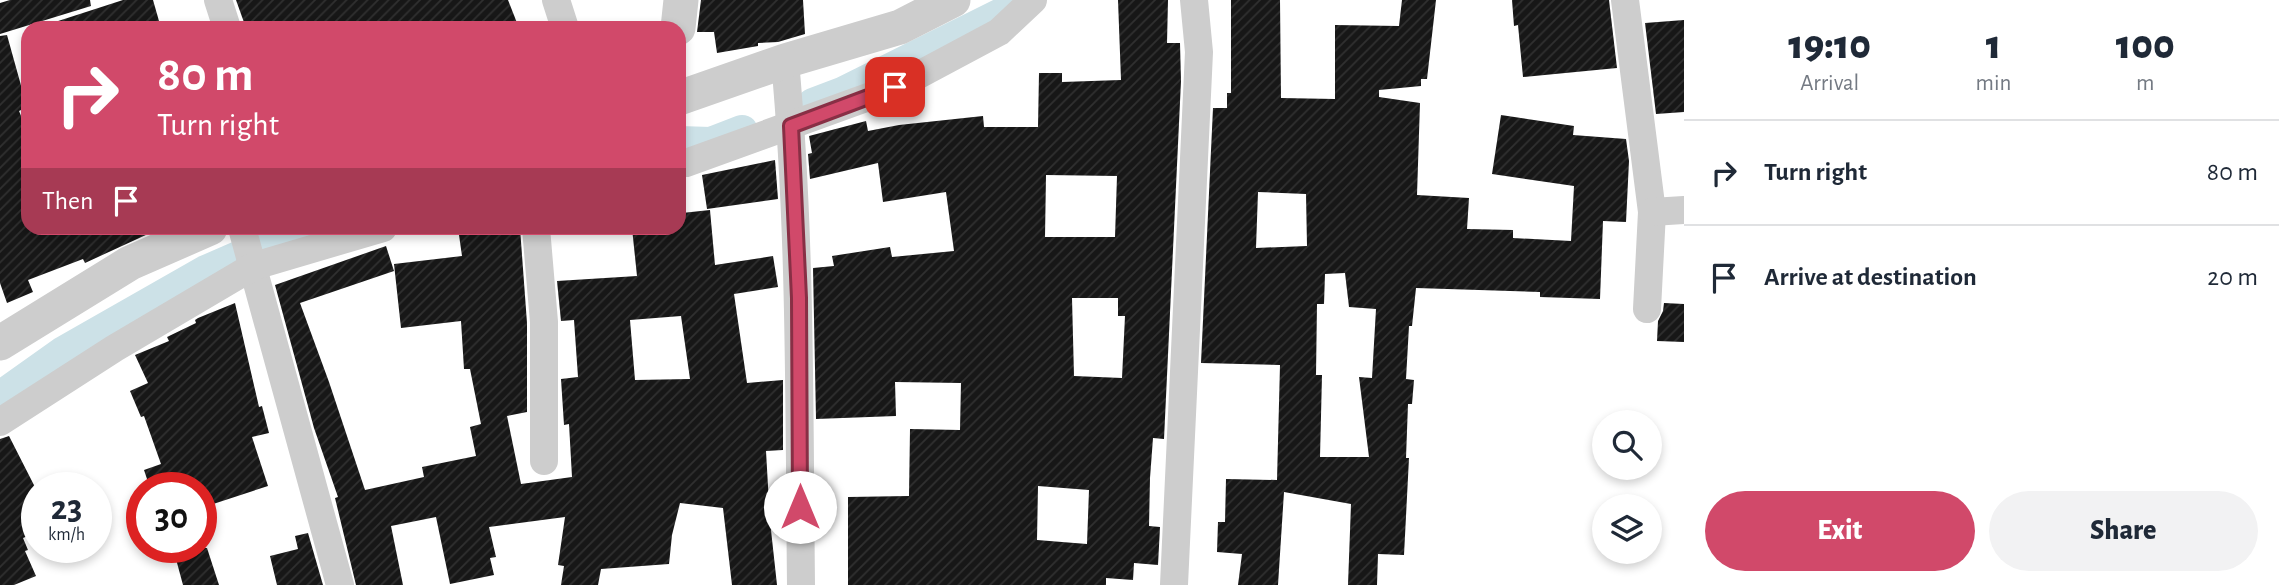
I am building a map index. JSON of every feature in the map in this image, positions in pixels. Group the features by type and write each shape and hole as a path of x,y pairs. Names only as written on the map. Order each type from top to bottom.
{"street":[{"path":"218,0 225,21"},
{"path":"556,0 563,21"},
{"path":"679,21 681,0"},
{"path":"686,96 785,61 900,27 953,0"},
{"path":"686,163 895,87 999,32 1033,0"},
{"path":"1174,585 1199,52 1194,0"},
{"path":"1625,0 1652,212 1647,309"},
{"path":"785,61 791,126 799,298 801,585"},
{"path":"1652,212 1684,210"},
{"path":"0,343 130,263 194,235"},
{"path":"244,235 340,585"},
{"path":"0,422 115,348 254,266 359,235"},
{"path":"537,235 544,322 544,461"}],"building":[{"path":"10,0 90,0 91,6 42,21 21,21 21,28 0,34 0,3"},
{"path":"123,0 153,0 159,21 58,21"},
{"path":"236,0 508,0 516,21 244,21"},
{"path":"701,0 803,0 805,34 778,42 758,43 758,46 717,53 714,32 697,32"},
{"path":"1118,0 1168,0 1167,43 1180,43 1181,81 1164,439 1153,438 1150,478 1149,526 1160,527 1158,565 1134,563 1133,580 1106,578 1106,585 848,585 848,497 909,496 910,429 960,430 961,383 895,382 896,416 816,419 813,268 834,266 832,256 890,247 892,257 954,251 946,192 883,202 878,163 810,179 808,154 812,153 809,136 866,121 868,131 983,116 984,127 1038,127 1039,73 1062,73 1062,82 1121,80","holes":["1046,175 1117,176 1115,237 1045,237","1072,298 1118,298 1118,316 1125,316 1122,378 1074,376","1038,486 1089,490 1087,544 1037,540"]},
{"path":"1231,0 1280,0 1281,98 1335,99 1335,25 1399,26 1402,0 1436,0 1427,79 1421,79 1421,86 1379,90 1379,97 1420,103 1417,195 1469,198 1467,229 1513,230 1513,238 1571,241 1574,186 1492,174 1501,115 1574,126 1573,135 1626,139 1629,161 1626,222 1603,221 1600,299 1540,297 1540,292 1416,288 1412,326 1409,326 1406,379 1414,380 1412,404 1408,404 1406,458 1409,458 1404,555 1378,554 1377,585 1348,585 1351,504 1284,492 1278,585 1238,585 1242,554 1217,552 1218,522 1225,522 1226,479 1277,480 1280,365 1201,363 1213,108 1227,108 1227,93 1231,93","holes":["1258,192 1306,194 1307,246 1256,248","1345,273 1349,307 1376,309 1372,378 1359,377 1369,457 1320,457 1322,375 1316,375 1317,304 1324,304 1325,274"]},
{"path":"1512,0 1609,0 1617,68 1523,77 1518,25 1514,26"},
{"path":"1684,20 1684,112 1656,114 1645,23"},
{"path":"7,35 21,85 21,235 146,235 85,263 83,259 28,280 33,292 7,303 0,283 0,36"},
{"path":"775,160 778,199 707,209 702,175"},
{"path":"710,210 715,265 773,256 778,287 734,294 747,383 783,380 783,450 766,451 777,585 732,585 723,508 680,503 672,535 669,564 601,569 598,585 561,585 564,566 558,565 565,517 489,527 496,557 490,558 494,575 450,584 436,517 391,526 403,585 356,585 335,498 338,497 314,428 275,285 386,246 394,271 300,303 365,490 424,477 422,467 476,456 470,427 481,424 470,369 464,369 461,321 401,328 394,264 462,256 459,235 521,235 527,323 527,412 507,416 521,484 572,477 569,424 564,425 561,379 578,377 574,320 561,321 557,281 637,276 633,235 686,235 686,213","holes":["681,316 690,379 635,380 630,320"]},
{"path":"235,303 259,407 262,406 269,433 252,437 268,486 217,503 217,472 145,472 161,464 144,416 141,417 130,391 148,383 135,355 169,341 167,337 196,323 198,318"},
{"path":"1664,303 1684,304 1684,342 1657,341 1658,321"},
{"path":"9,436 27,472 21,472 21,563 30,563 36,576 14,585 0,585 0,439"},
{"path":"308,533 323,585 277,585 270,556 298,549 295,536"},
{"path":"177,563 212,563 219,585 183,585"}],"waterway":[{"path":"813,104 842,93 1009,10 1015,0"},
{"path":"686,142 711,143 742,131"},
{"path":"0,397 62,353 206,271 289,235"}],"route":[{"path":"800,507 799,298 791,126 895,87"}]}
